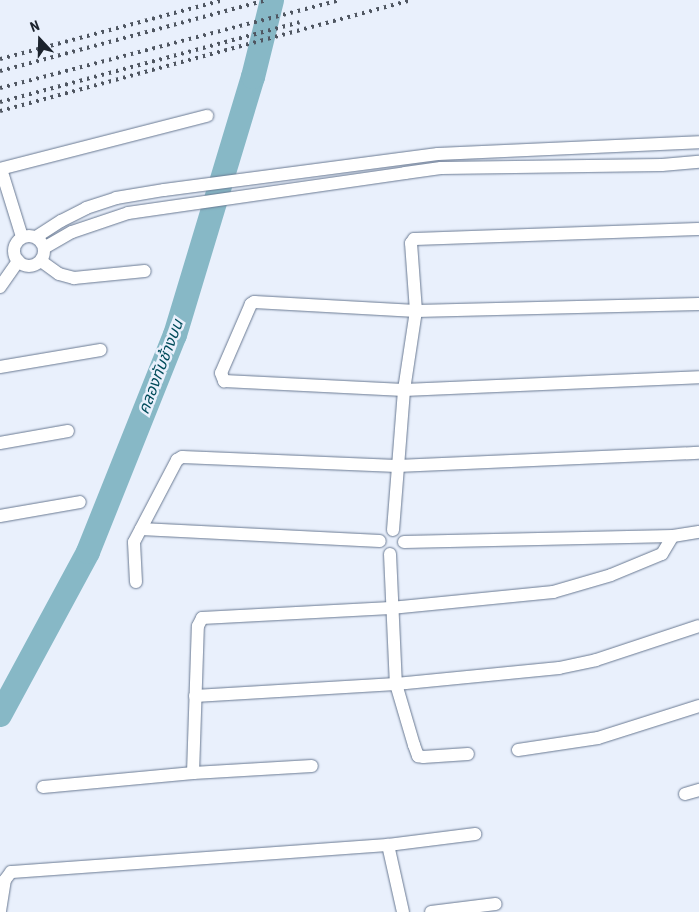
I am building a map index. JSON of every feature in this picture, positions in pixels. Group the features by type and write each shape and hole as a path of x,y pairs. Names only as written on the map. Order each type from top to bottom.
{"street":[{"path":"22,237 1,169 207,116"},
{"path":"699,142 647,146 438,154 164,190 116,198 86,208 61,220 36,237 22,237 16,244 14,252 18,261 25,265 34,265 41,261 44,248 72,232 128,213 292,191 441,168 648,166 699,162"},
{"path":"647,146 648,166"},
{"path":"405,173 407,158"},
{"path":"164,190 167,207"},
{"path":"393,530 404,390 416,311 411,243 414,239 699,229"},
{"path":"36,237 44,248"},
{"path":"0,287 18,261"},
{"path":"41,261 59,274 74,278 145,271"},
{"path":"699,304 416,311 254,302 250,304 221,373 224,381 404,390 699,377"},
{"path":"0,367 101,350"},
{"path":"0,443 68,431"},
{"path":"136,582 134,542 177,460 182,457 397,466 699,453"},
{"path":"0,516 80,502"},
{"path":"141,529 380,542"},
{"path":"393,530 401,534 404,542 401,550 390,554 382,550 380,542 384,533 393,530"},
{"path":"404,542 673,536 699,532"},
{"path":"192,773 198,622 202,618 391,608 553,592 611,575 662,554 673,536"},
{"path":"390,554 396,684 418,756 468,754"},
{"path":"195,696 396,684 559,668 596,660 699,626"},
{"path":"518,750 598,738 699,706"},
{"path":"43,787 192,773 312,766"},
{"path":"685,794 699,790"},
{"path":"0,911 5,880 8,874 12,872 388,845 475,834"},
{"path":"388,845 403,912"},
{"path":"432,912 496,904"}],"waterway":[{"name":"คลองทับช้างบน","path":"0,715 88,552 175,335 253,77 272,0"}],"railway":[{"path":"0,59 224,0"},
{"path":"0,71 267,0"},
{"path":"0,88 340,0"},
{"path":"0,111 412,0"},
{"path":"0,102 300,22"}]}
